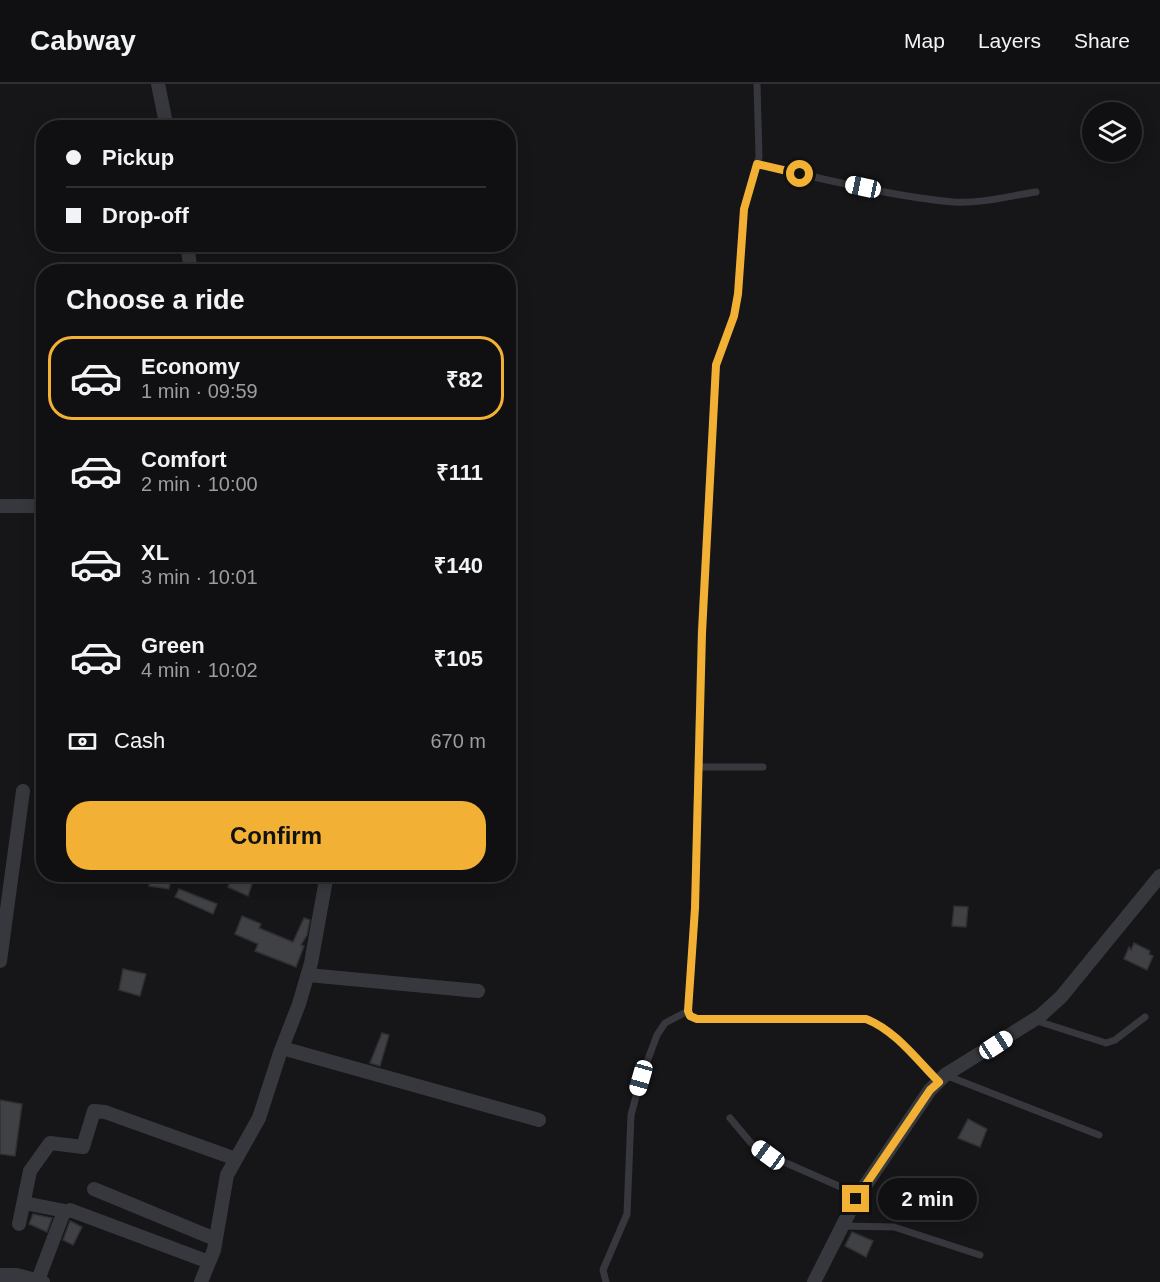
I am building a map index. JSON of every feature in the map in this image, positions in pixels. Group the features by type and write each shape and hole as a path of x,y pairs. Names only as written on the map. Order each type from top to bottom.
{"street":[{"path":"158,84 165,120"},
{"path":"0,506 36,506"},
{"path":"0,961 23,791"},
{"path":"814,1282 859,1195 930,1090 942,1078 1034,1020 1061,997 1160,876"},
{"path":"201,1282 215,1239 227,1175 259,1118 308,975 325,882"},
{"path":"308,975 478,991"},
{"path":"282,1048 539,1120"},
{"path":"20,1224 30,1171 47,1145 53,1143 83,1147 94,1111 105,1112 236,1158"},
{"path":"94,1189 215,1239"},
{"path":"24,1203 65,1211 75,1210 209,1262"},
{"path":"0,1275 41,1281 65,1211"}],"lane":[{"path":"757,84 760,130 757,164 744,209 738,294 734,316 716,365 702,633 695,908 688,1011 690,1016 697,1019 866,1019 879,1024 942,1078 1099,1135"},
{"path":"757,164 863,187 953,202 970,202 1036,192"},
{"path":"698,767 763,767"},
{"path":"606,1282 603,1270 627,1214 631,1115 641,1078 657,1035 665,1023 688,1011"},
{"path":"1034,1020 1106,1043 1115,1041 1145,1017"},
{"path":"730,1118 751,1143 768,1155 859,1195"},
{"path":"842,1226 894,1227 980,1255"}],"building":[{"path":"150,882 170,882 169,889 149,886"},
{"path":"230,882 252,884 248,896 228,887"},
{"path":"179,889 217,904 213,914 175,897"},
{"path":"954,906 968,907 966,927 952,926"},
{"path":"242,916 261,924 259,928 293,942 304,918 310,920 296,967 255,951 258,944 235,934"},
{"path":"1134,943 1150,951 1149,954 1153,956 1147,970 1124,959 1129,947 1131,950"},
{"path":"123,969 146,974 140,996 119,990"},
{"path":"382,1033 389,1035 380,1066 370,1063"},
{"path":"0,1100 22,1104 15,1156 0,1154"},
{"path":"968,1119 987,1129 980,1147 958,1138"},
{"path":"33,1214 52,1218 47,1232 29,1224"},
{"path":"70,1221 82,1227 73,1245 63,1240"},
{"path":"852,1232 873,1241 866,1257 845,1246"}],"route":[{"path":"800,174 757,164 744,209 740,276 734,316 716,365 702,633 695,908 688,1011 690,1016 697,1019 850,1017 866,1019 879,1024 891,1034 939,1082 930,1090 856,1199"}]}
